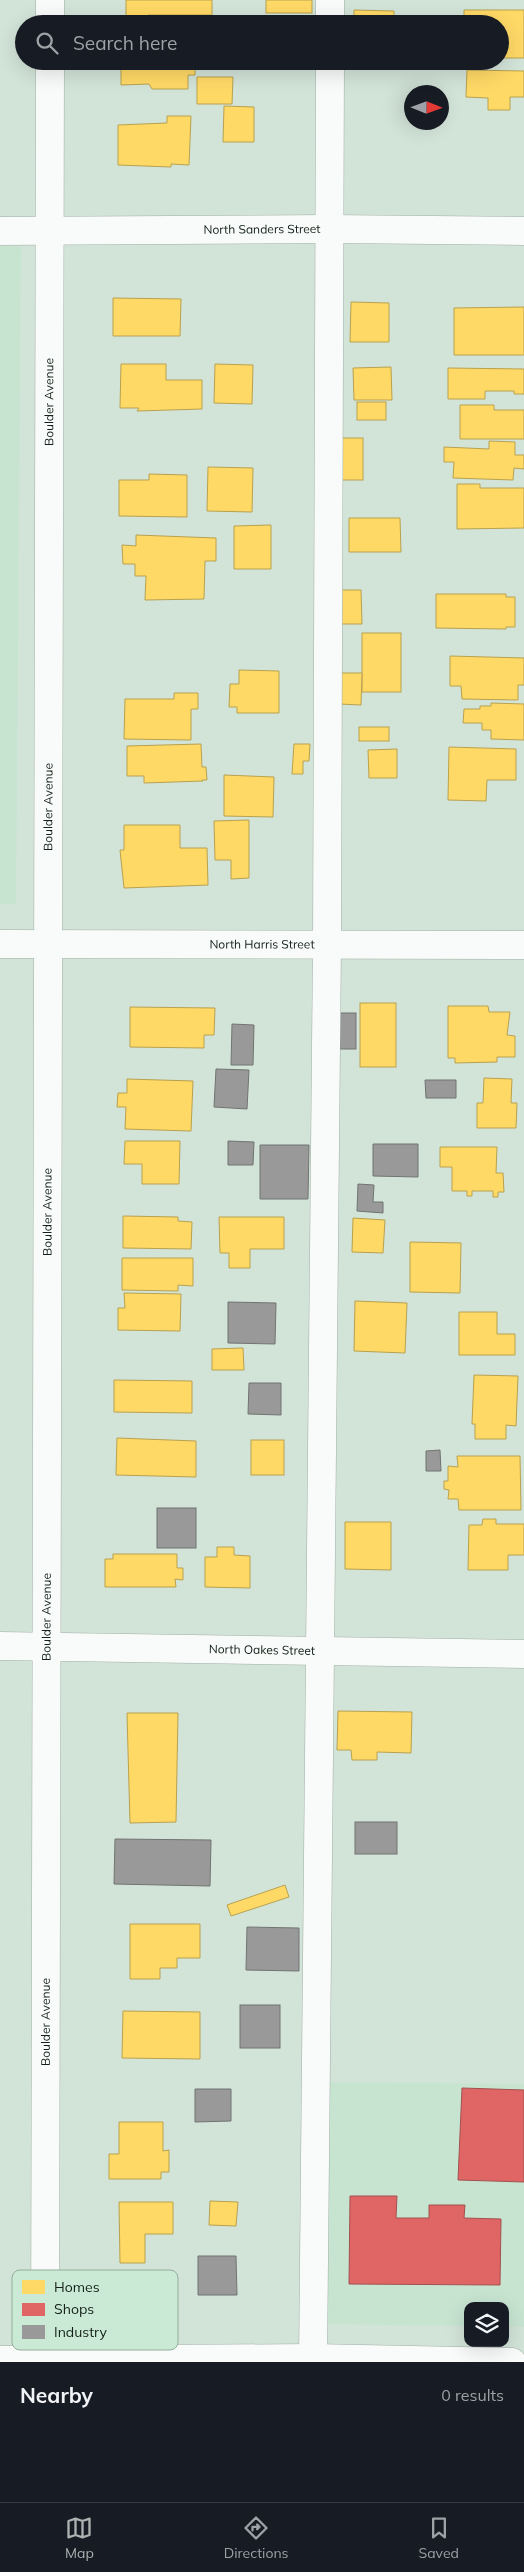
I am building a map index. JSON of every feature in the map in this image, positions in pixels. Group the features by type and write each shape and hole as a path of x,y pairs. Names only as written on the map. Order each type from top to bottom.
{"street":[{"path":"50,0 50,15"},
{"path":"330,0 330,15"},
{"name":"Boulder Avenue","path":"45,2270 50,70"},
{"path":"313,2360 327,945 330,70"},
{"name":"North Sanders Street","path":"0,230 329,229 524,231"},
{"name":"North Harris Street","path":"0,944 524,945"},
{"name":"North Oakes Street","path":"0,1646 524,1654"},
{"path":"0,2360 512,2362"}],"shaded area":[{"path":"0,246 21,247 16,904 0,904"},
{"path":"315,2082 524,2084 524,2327 509,2326 509,2302 464,2302 464,2326 313,2324"}],"building: Homes":[{"path":"126,0 212,0 212,15 126,15"},
{"path":"266,0 312,0 312,13 266,13"},
{"path":"354,10 394,11 394,15 354,15"},
{"path":"464,10 524,10 524,58 509,58 509,15 464,15"},
{"path":"121,70 195,70 195,75 188,75 188,89 152,89 149,84 121,85"},
{"path":"467,70 524,71 524,97 510,97 510,110 488,110 488,98 466,97"},
{"path":"197,77 233,77 232,104 197,104"},
{"path":"224,106 254,107 254,142 223,142"},
{"path":"167,116 191,116 189,165 171,164 171,167 118,165 118,125 167,123"},
{"path":"113,298 181,299 180,336 113,336"},
{"path":"351,302 389,303 389,342 350,342"},
{"path":"524,307 524,355 454,355 454,308"},
{"path":"121,364 166,364 166,380 202,380 202,409 137,411 139,408 120,408"},
{"path":"215,364 253,365 252,404 214,403"},
{"path":"391,367 392,400 354,400 353,368"},
{"path":"448,368 524,369 524,394 514,394 514,391 485,391 485,399 448,399"},
{"path":"357,402 386,402 386,420 357,420"},
{"path":"460,405 494,405 494,410 524,410 524,439 460,439"},
{"path":"342,438 363,438 363,480 342,480"},
{"path":"489,441 515,442 515,455 524,455 524,469 514,468 513,480 453,478 454,462 444,462 444,447 489,449"},
{"path":"208,467 253,468 252,512 207,511"},
{"path":"149,474 187,475 187,517 119,516 119,480 149,480"},
{"path":"457,484 480,484 480,488 524,488 524,528 457,529"},
{"path":"349,518 400,518 401,552 349,552"},
{"path":"271,525 271,569 234,569 234,526"},
{"path":"136,535 216,538 216,561 205,561 204,599 145,600 146,576 135,576 135,564 123,564 122,545 136,546"},
{"path":"340,590 361,590 362,624 341,624"},
{"path":"436,594 506,594 506,597 515,597 515,627 506,627 506,629 436,628"},
{"path":"362,633 401,633 401,692 362,692"},
{"path":"450,656 524,658 524,685 518,685 518,700 462,699 461,686 450,686"},
{"path":"239,670 279,671 279,713 237,713 237,707 229,707 230,684 239,684"},
{"path":"340,673 362,673 361,705 339,704"},
{"path":"174,693 198,693 198,709 191,709 191,740 124,739 125,699 174,699"},
{"path":"491,703 524,704 524,740 491,739 491,730 482,730 482,723 463,723 464,709 480,709 480,706 491,706"},
{"path":"359,727 389,727 389,741 359,741"},
{"path":"201,744 202,767 206,767 207,780 144,783 144,776 127,776 127,746"},
{"path":"294,744 310,744 309,761 303,761 303,774 292,774"},
{"path":"449,747 516,749 516,780 487,780 486,801 448,800"},
{"path":"397,749 397,778 369,778 368,750"},
{"path":"224,775 274,777 273,817 224,816"},
{"path":"249,820 249,878 231,879 231,860 215,860 214,821"},
{"path":"124,825 180,825 180,848 207,848 208,885 124,888 120,850 124,850"},
{"path":"360,1003 396,1003 396,1067 360,1067"},
{"path":"448,1006 488,1006 489,1012 510,1012 507,1035 515,1036 515,1057 497,1057 497,1062 455,1063 455,1058 448,1058"},
{"path":"130,1007 215,1008 214,1035 204,1035 204,1048 130,1047"},
{"path":"484,1078 512,1079 511,1103 517,1103 516,1128 477,1128 477,1103 483,1103"},
{"path":"127,1079 193,1081 191,1131 125,1129 126,1107 117,1107 118,1093 127,1093"},
{"path":"125,1141 180,1141 179,1184 142,1184 142,1164 124,1164"},
{"path":"440,1147 497,1147 496,1173 503,1173 504,1192 498,1192 498,1197 493,1197 493,1191 472,1191 472,1196 467,1196 467,1191 452,1191 452,1167 440,1167"},
{"path":"123,1216 178,1217 178,1221 192,1222 191,1249 123,1248"},
{"path":"219,1217 284,1217 284,1249 250,1249 250,1268 229,1268 229,1253 220,1253"},
{"path":"353,1218 385,1220 383,1253 352,1252"},
{"path":"410,1242 461,1243 460,1293 410,1292"},
{"path":"122,1258 193,1258 193,1286 178,1285 178,1291 122,1290"},
{"path":"124,1293 181,1294 180,1331 118,1330 118,1308 125,1308"},
{"path":"355,1301 407,1303 405,1353 354,1351"},
{"path":"459,1312 497,1312 497,1334 515,1334 515,1355 459,1355"},
{"path":"243,1348 244,1370 212,1370 212,1349"},
{"path":"474,1375 518,1376 516,1426 506,1425 506,1439 475,1439 475,1424 472,1424"},
{"path":"114,1380 192,1381 192,1413 114,1412"},
{"path":"117,1438 196,1441 196,1477 116,1475"},
{"path":"251,1440 284,1440 284,1475 251,1475"},
{"path":"457,1456 520,1456 521,1510 459,1510 458,1499 448,1499 449,1490 444,1489 444,1481 448,1481 448,1466 458,1467"},
{"path":"483,1519 496,1519 496,1524 524,1524 524,1555 508,1555 508,1570 468,1570 469,1525 482,1525"},
{"path":"345,1522 391,1522 391,1570 345,1569"},
{"path":"217,1547 234,1547 234,1555 250,1556 250,1588 205,1587 205,1557 217,1557"},
{"path":"113,1554 177,1554 177,1568 183,1568 183,1580 175,1579 176,1587 105,1587 105,1559 113,1559"},
{"path":"338,1711 412,1712 411,1753 377,1752 377,1760 352,1760 351,1750 337,1750"},
{"path":"127,1713 178,1713 176,1822 130,1823"},
{"path":"285,1885 289,1897 231,1916 227,1905"},
{"path":"130,1924 200,1924 200,1958 177,1958 177,1968 160,1968 160,1979 130,1979"},
{"path":"123,2011 200,2012 200,2059 122,2058"},
{"path":"119,2122 163,2122 163,2151 169,2150 169,2172 161,2172 161,2179 109,2179 109,2154 119,2154"},
{"path":"210,2201 238,2202 236,2226 209,2225"},
{"path":"119,2202 173,2202 173,2234 145,2234 145,2263 120,2263"}],"building: Shops":[{"path":"462,2088 524,2090 524,2182 458,2180"},
{"path":"350,2196 397,2196 396,2218 429,2218 429,2205 465,2205 464,2218 501,2219 500,2285 349,2284"}],"building: Industry":[{"path":"340,1013 356,1013 356,1049 340,1049"},
{"path":"232,1024 254,1025 253,1065 231,1065"},
{"path":"216,1069 249,1070 247,1109 214,1107"},
{"path":"425,1080 456,1080 456,1098 426,1098"},
{"path":"228,1141 254,1142 253,1165 228,1165"},
{"path":"373,1144 418,1144 418,1177 373,1176"},
{"path":"260,1145 309,1145 308,1199 260,1199"},
{"path":"358,1184 374,1185 373,1202 383,1202 383,1213 357,1211"},
{"path":"228,1302 276,1303 275,1344 228,1343"},
{"path":"249,1383 281,1383 281,1415 248,1414"},
{"path":"440,1450 441,1471 426,1471 426,1451"},
{"path":"157,1508 196,1508 196,1548 157,1548"},
{"path":"355,1822 397,1822 397,1854 355,1854"},
{"path":"115,1839 211,1840 210,1886 114,1884"},
{"path":"247,1927 299,1928 299,1971 246,1970"},
{"path":"240,2005 280,2005 280,2048 240,2048"},
{"path":"195,2089 231,2089 231,2121 195,2122"},
{"path":"198,2256 236,2256 237,2295 198,2295"}]}
